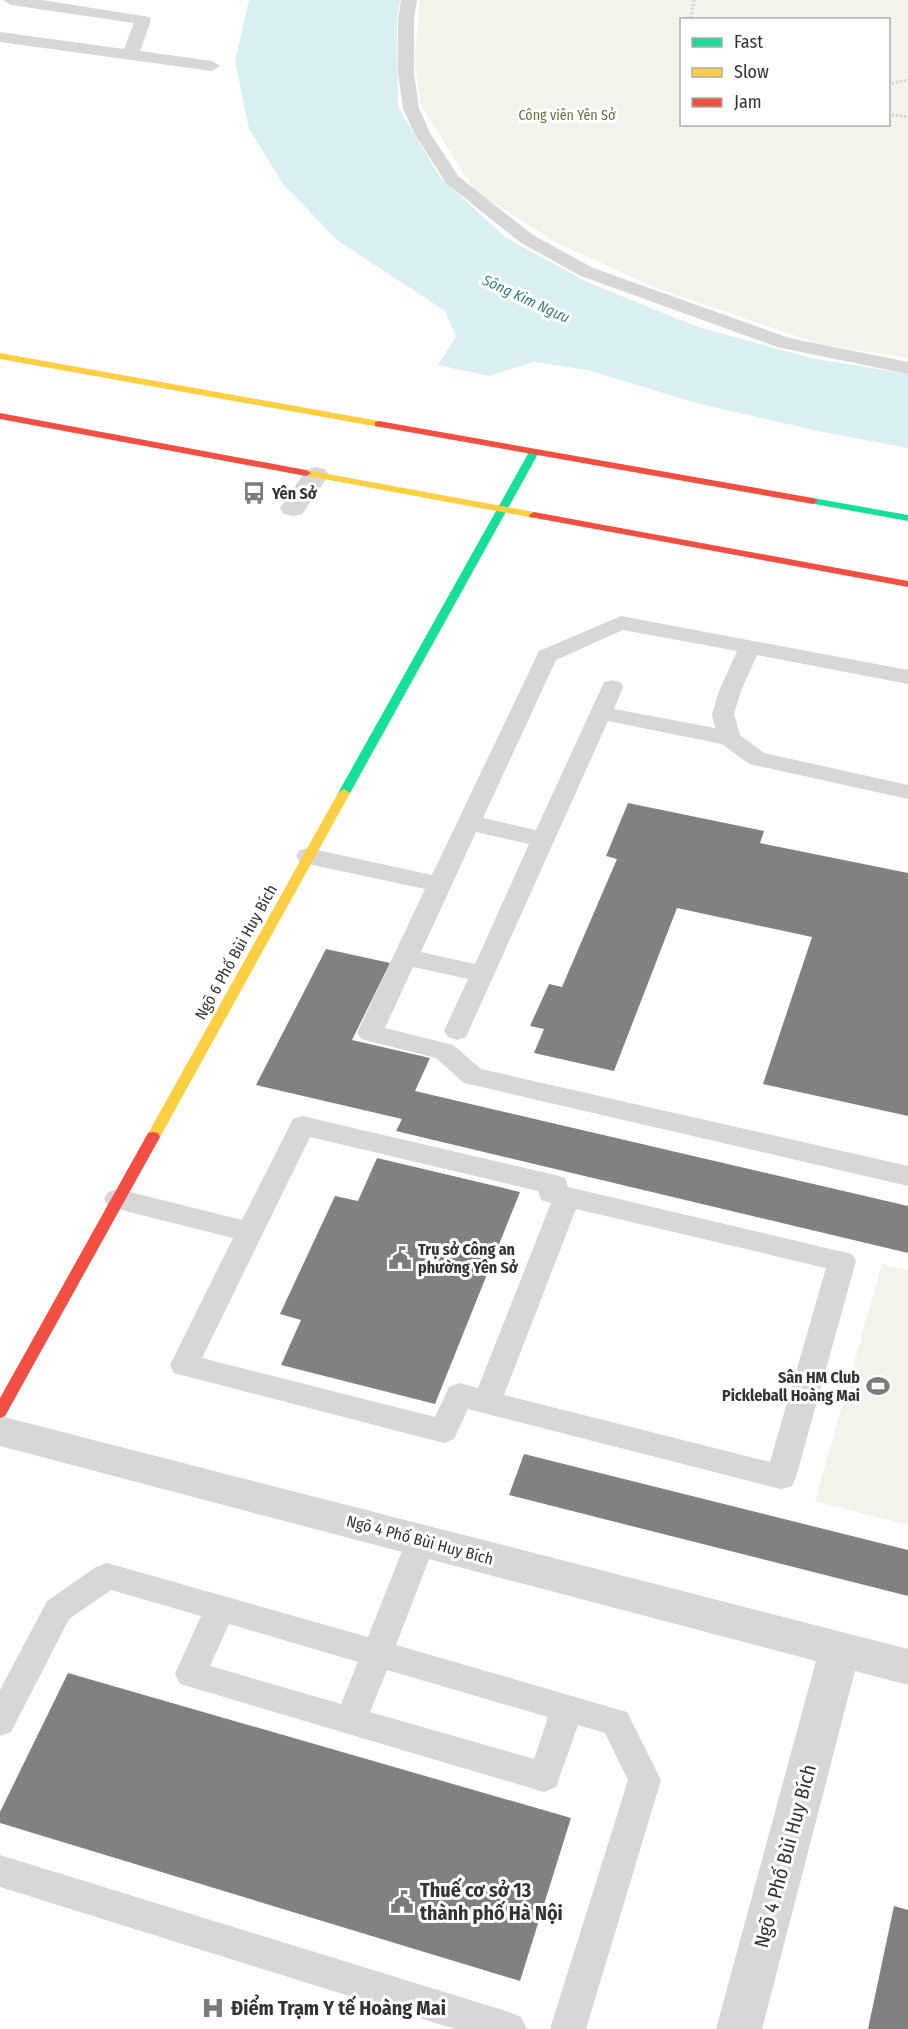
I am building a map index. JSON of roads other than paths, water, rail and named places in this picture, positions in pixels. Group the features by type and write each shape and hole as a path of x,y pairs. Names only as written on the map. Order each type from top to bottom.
{"main road":[{"path":"0,356 908,518"},
{"path":"0,416 908,584"},
{"name":"Ngõ 6 Phố Bùi Huy Bích","path":"0,1412 534,452"}],"street":[{"path":"293,508 316,475"},
{"name":"Ngõ 4 Phố Bùi Huy Bích","path":"0,1431 908,1667"},
{"name":"Ngõ 4 Phố Bùi Huy Bích","path":"739,2029 840,1649"}],"lane":[{"path":"11,0 143,20 131,53"},
{"path":"409,0 406,20 406,73 411,108 422,134 452,179 528,239 587,272 774,339 908,368"},
{"path":"0,37 131,53 212,66"},
{"path":"908,677 621,623 547,656 370,1033 444,1051 473,1076 908,1176"},
{"path":"729,738 723,714 730,691 750,647"},
{"path":"457,1031 612,687"},
{"path":"600,713 729,738 757,759 908,792"},
{"path":"468,823 543,839"},
{"path":"308,856 439,884"},
{"path":"406,957 482,974"},
{"path":"302,1126 555,1185 551,1193 567,1197 842,1261 781,1476 459,1395 444,1431 184,1365 302,1126"},
{"path":"487,1402 567,1197"},
{"path":"118,1199 250,1232"},
{"path":"351,1720 422,1541"},
{"path":"0,1722 58,1610 107,1576 616,1722 645,1780 568,2029"},
{"path":"220,1608 190,1674 544,1777 567,1709"},
{"path":"0,1871 509,2029"}],"water":[{"name":"Sông Kim Ngưu","path":"249,0 400,0 397,20 398,107 440,177 505,237 587,282 698,327 811,358 908,374 908,448 818,431 696,403 588,370 533,362 489,376 438,365 456,337 445,311 337,240 283,184 249,129 235,61"}],"place":[{"name":"Yên Sở","path":"254,493"},
{"name":"Trụ sở Công an phường Yên Sở","path":"400,1258"},
{"name":"Sân HM Club Pickleball Hoàng Mai","path":"878,1386"},
{"name":"Thuế cơ sở 13 thành phố Hà Nội","path":"402,1902"},
{"name":"Điểm Trạm Y tế Hoàng Mai","path":"213,2008"}],"park label":[{"name":"Công viên Yên Sở","path":"567,115"}]}
